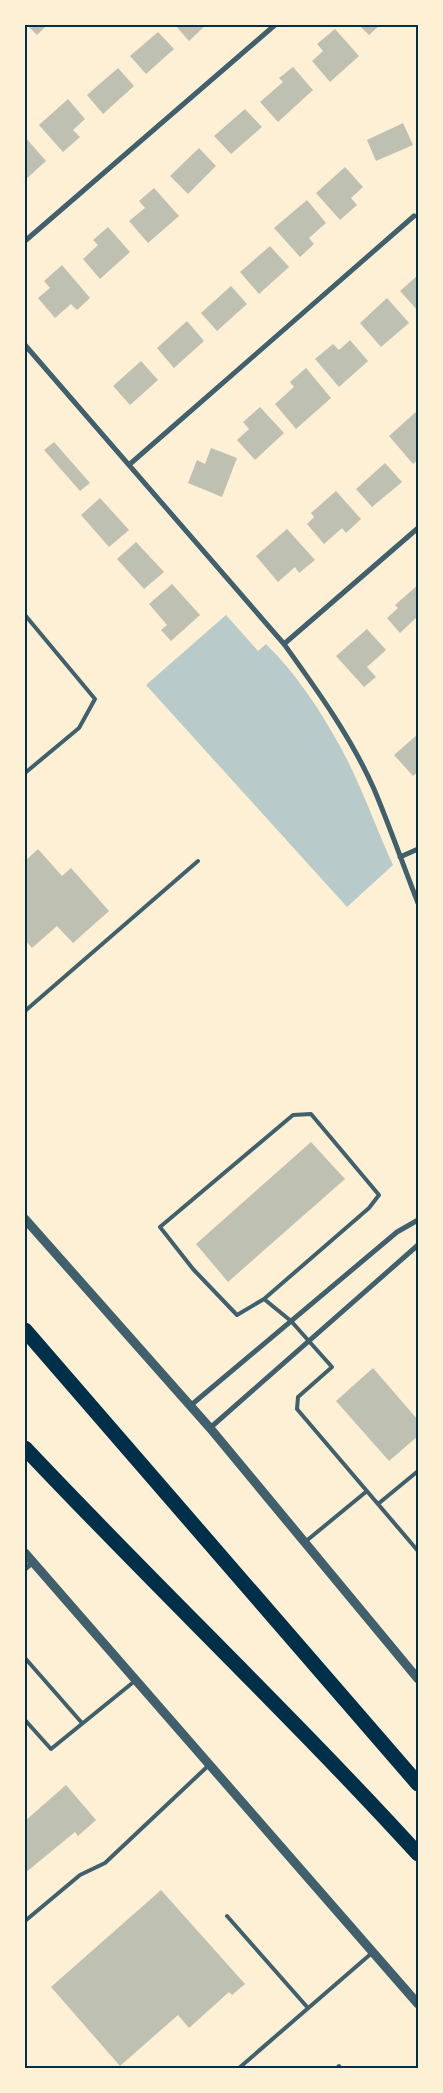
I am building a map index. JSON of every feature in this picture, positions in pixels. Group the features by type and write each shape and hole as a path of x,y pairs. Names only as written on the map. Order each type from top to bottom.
{"highway":[{"path":"25,1330 418,1784"},
{"path":"25,1448 141,1570 296,1725 418,1854"}],"street":[{"path":"25,241 275,25"},
{"path":"130,464 414,216"},
{"path":"25,344 284,644 320,695 349,741 373,789 418,903"},
{"path":"284,644 418,528"},
{"path":"400,857 418,850"},
{"path":"25,1219 210,1428 418,1679"},
{"path":"190,1406 397,1232 418,1220"},
{"path":"210,1428 418,1245"},
{"path":"25,1553 418,2004"},
{"path":"25,1569 33,1562"}],"lane":[{"path":"25,615 95,699 79,728 25,774"},
{"path":"25,1011 198,861"},
{"path":"311,1114 379,1195 369,1208 264,1299 237,1315 193,1269 160,1227 293,1115 311,1114"},
{"path":"264,1299 291,1321 332,1367 298,1397 297,1409 418,1551"},
{"path":"378,1504 418,1471"},
{"path":"305,1543 367,1491"},
{"path":"25,1658 82,1723"},
{"path":"25,1720 51,1749 136,1680"},
{"path":"25,1921 80,1875 105,1863 210,1764"},
{"path":"227,1916 308,2008"},
{"path":"239,2068 373,1952"}],"shaded area":[{"path":"226,615 258,651 266,644 288,668 317,708 349,764 393,865 347,907 146,685"}],"building":[{"path":"27,25 47,25 37,35"},
{"path":"175,25 206,25 189,41"},
{"path":"359,25 380,25 369,35"},
{"path":"335,29 359,56 330,82 312,61 323,51 317,44"},
{"path":"158,32 174,49 146,74 130,56"},
{"path":"293,67 313,90 278,122 260,102 283,82 279,78"},
{"path":"118,68 134,86 103,114 87,95"},
{"path":"68,99 85,119 73,130 80,137 63,152 39,125"},
{"path":"245,109 262,127 231,154 214,136"},
{"path":"403,123 413,145 376,161 367,140"},
{"path":"25,137 46,161 25,180"},
{"path":"199,148 216,166 188,194 170,176"},
{"path":"345,167 363,187 351,198 357,205 340,220 316,193"},
{"path":"154,188 179,216 148,243 129,221 145,208 139,201"},
{"path":"307,200 326,223 309,238 314,244 300,257 274,228"},
{"path":"108,227 130,252 100,279 83,259 98,245 93,240"},
{"path":"270,246 289,267 259,294 240,272"},
{"path":"62,265 90,298 77,310 71,304 55,318 38,298 50,288 44,281"},
{"path":"417,276 418,278 418,311 400,291"},
{"path":"231,286 247,304 217,331 201,313"},
{"path":"387,298 409,323 381,347 360,323"},
{"path":"187,321 204,341 174,368 157,348"},
{"path":"350,340 368,361 339,387 315,359 333,344 339,350"},
{"path":"141,361 158,380 130,405 113,386"},
{"path":"306,368 331,398 296,429 275,404 294,387 290,382"},
{"path":"260,407 284,433 255,460 237,440 249,429 243,422"},
{"path":"418,410 418,460 413,464 389,436"},
{"path":"54,442 90,483 80,491 44,450"},
{"path":"211,448 237,458 222,497 188,483 197,460 205,464"},
{"path":"385,463 402,482 372,507 356,489"},
{"path":"336,491 361,519 346,533 342,528 324,544 307,524 314,517 311,513"},
{"path":"100,498 129,530 109,547 81,515"},
{"path":"287,529 315,560 299,573 295,567 278,582 256,556"},
{"path":"136,542 164,572 144,589 117,559"},
{"path":"172,584 200,615 171,641 161,630 167,625 149,604"},
{"path":"418,585 418,616 400,633 387,618 398,608 395,605"},
{"path":"367,629 386,650 367,667 376,677 364,687 336,656"},
{"path":"418,734 418,772 413,776 394,755"},
{"path":"38,849 62,876 71,868 109,911 73,943 57,926 32,948 25,940 25,861"},
{"path":"311,1142 345,1179 228,1282 196,1244"},
{"path":"373,1368 418,1420 418,1436 389,1461 336,1401"},
{"path":"66,1785 96,1820 78,1836 75,1832 25,1873 25,1821"},
{"path":"161,1890 245,1984 232,1995 229,1992 189,2028 178,2015 120,2066 51,1987"}]}
